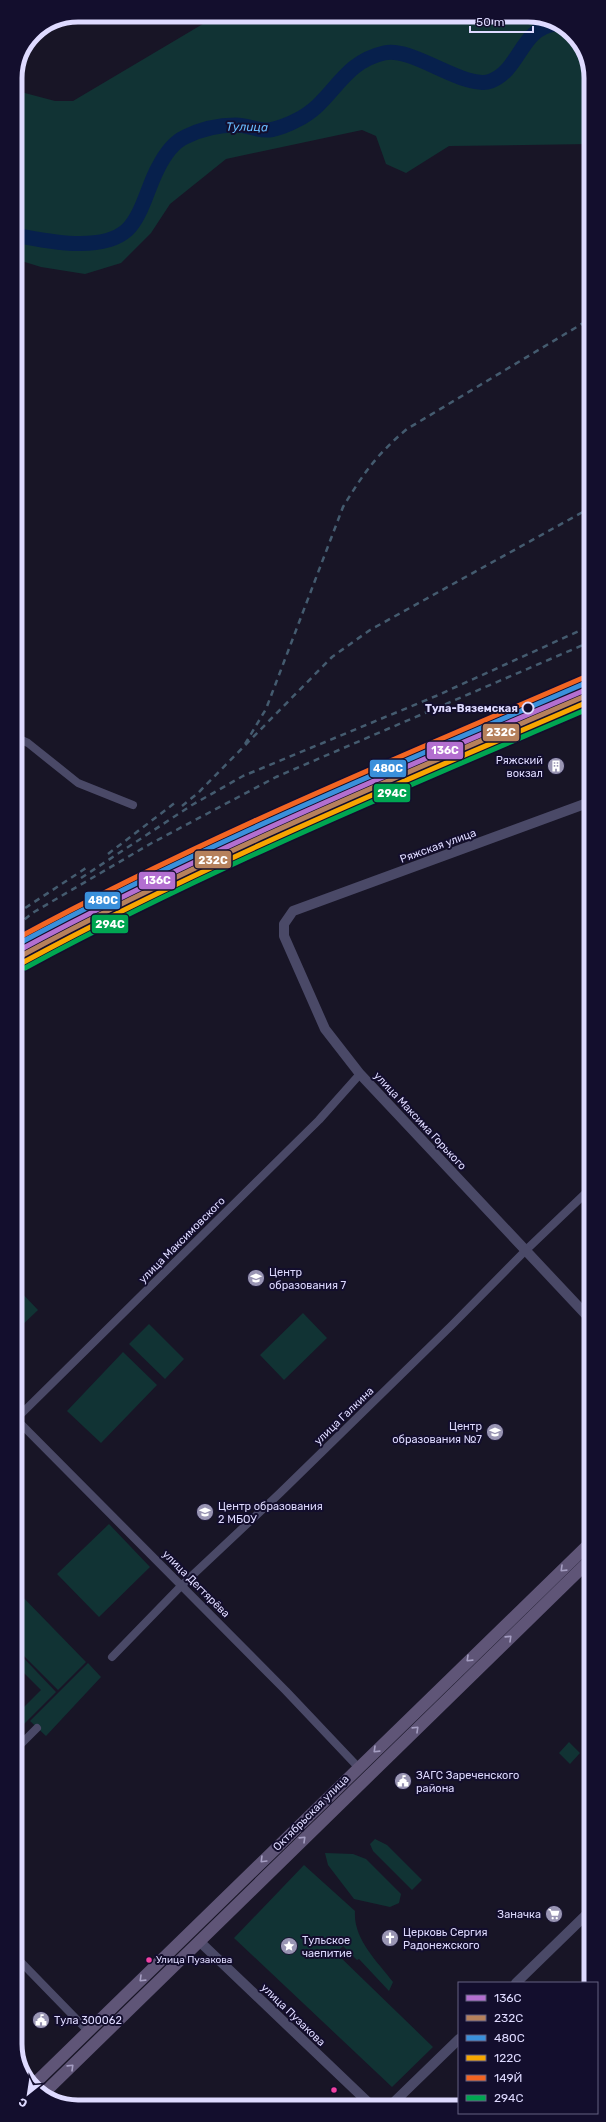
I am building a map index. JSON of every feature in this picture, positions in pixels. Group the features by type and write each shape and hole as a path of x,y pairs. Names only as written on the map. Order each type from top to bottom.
{"main road":[{"name":"Октябрьская улица","path":"211,1921 358,1767 584,1549"},
{"name":"Октябрьская улица","path":"45,2074 211,1921 584,1566"},
{"name":"Октябрьская улица","path":"48,2089 194,1937"}],"street":[{"path":"22,740 28,743 82,785 133,805"},
{"name":"Ряжская улица","path":"294,911 584,804"},
{"name":"улица Максима Горького","path":"294,911 284,924 284,936 325,1029 360,1074 584,1314"},
{"name":"улица Максимовского","path":"22,1413 319,1120 360,1074"},
{"name":"улица Галкина","path":"112,1657 181,1586 280,1493 584,1195"},
{"name":"улица Дегтярёва","path":"22,1425 286,1691 358,1767"},
{"path":"22,1743 37,1728"},
{"path":"517,1982 584,1917"},
{"name":"улица Пузакова","path":"194,1937 366,2100"},
{"path":"22,1964 89,2032"},
{"path":"396,2100 458,2040"}],"green space":[{"path":"206,22 531,22 549,26 565,36 580,57 584,78 584,144 449,146 406,173 386,164 376,136 362,130 226,159 170,204 151,233 121,263 85,274 41,267 22,261 22,92 55,101 73,101"},
{"path":"22,1293 38,1310 22,1325"},
{"path":"303,1313 327,1338 284,1380 260,1355"},
{"path":"149,1324 184,1359 165,1379 129,1344"},
{"path":"123,1352 157,1385 101,1443 67,1411"},
{"path":"109,1524 150,1567 99,1617 57,1574"},
{"path":"22,1596 86,1662 58,1690 22,1654"},
{"path":"22,1656 56,1692 22,1726 22,1709 41,1690 22,1671"},
{"path":"88,1663 101,1677 46,1736 30,1721"},
{"path":"569,1742 580,1753 570,1764 559,1753"},
{"path":"375,1839 387,1845 422,1880 412,1890 373,1851 370,1844"},
{"path":"325,1853 353,1854 366,1859 401,1894 399,1903 390,1907 354,1899 328,1865"},
{"path":"304,1865 355,1911 355,1921 362,1940 373,1958 393,1982 389,1991 359,1959 357,1960 343,1946 336,1953 433,2047 392,2087 234,1938"}],"waterway":[{"name":"Тулица","path":"22,236 73,243 103,241 116,237 127,230 137,217 160,163 172,146 180,140 203,130 229,125 240,125 265,130 287,125 310,112 347,74 357,65 369,58 384,53 396,53 424,61 467,80 480,82 491,81 501,76 527,41 535,33 548,26"}],"railway":[{"path":"245,744 266,709 343,507 371,465 387,447 407,429 584,323"},
{"path":"182,806 198,793 332,657 370,630 584,511"},
{"path":"81,878 192,805 243,776 436,696 584,629"},
{"path":"22,921 34,912 150,844 276,777 584,645"},
{"path":"108,854 176,802"},
{"path":"230,852 302,830"},
{"path":"22,910 86,868"},
{"path":"22,944 51,932"}],"transit line":[{"name":"149Й","path":"22,936 85,902 226,834 369,770 584,677"},
{"name":"480С","path":"22,942 86,908 227,840 584,684"},
{"name":"136С","path":"22,949 86,915 228,846 584,691"},
{"name":"232C","path":"22,955 159,885 230,852 373,787 584,697"},
{"name":"122С","path":"22,963 91,926 232,858 374,794 584,704"},
{"name":"294С","path":"25,968 164,897 234,864 376,800 584,711"}],"place":[{"name":"Тула-Вяземская","path":"528,708"},
{"name":"Ряжский вокзал","path":"556,766"},
{"name":"Центр образования 7","path":"256,1278"},
{"name":"Центр образования №7","path":"495,1432"},
{"name":"Центр образования 2 МБОУ","path":"205,1512"},
{"name":"ЗАГС Зареченского района","path":"403,1781"},
{"name":"Заначка","path":"554,1914"},
{"name":"Церковь Сергия Радонежского","path":"390,1938"},
{"name":"Тульское чаепитие","path":"289,1946"},
{"name":"Улица Пузакова","path":"149,1960"},
{"name":"Тула 300062","path":"41,2020"}]}
